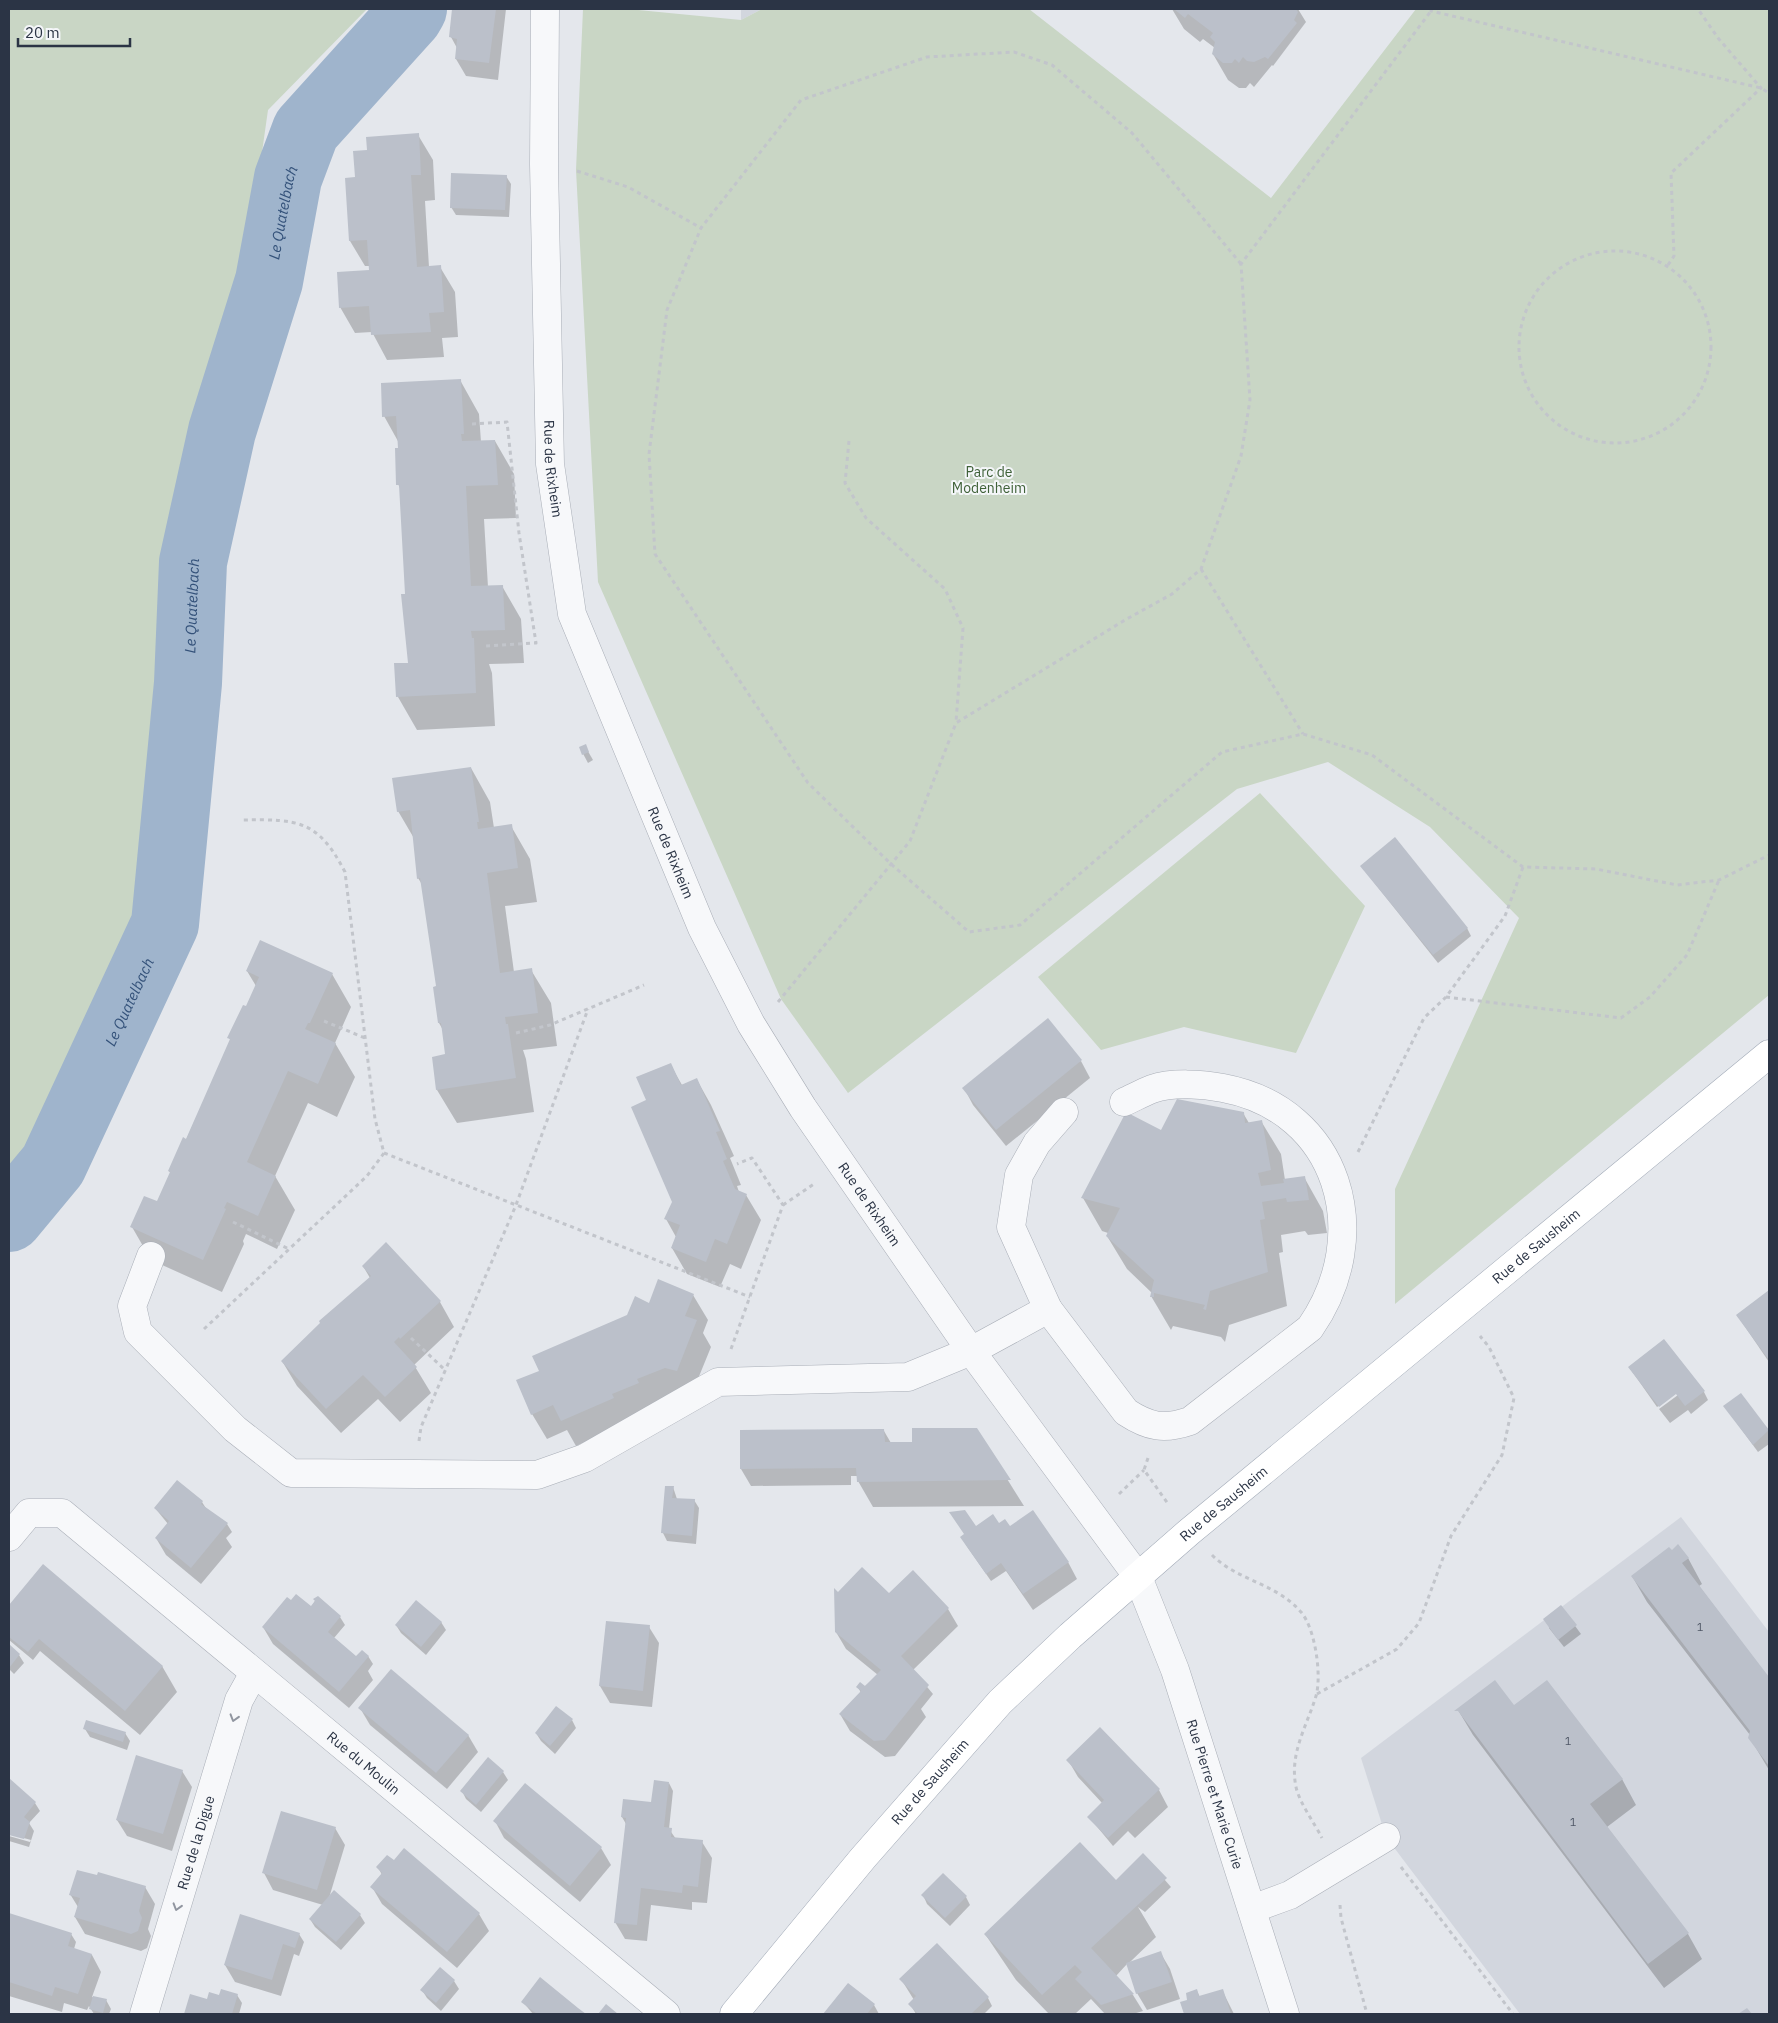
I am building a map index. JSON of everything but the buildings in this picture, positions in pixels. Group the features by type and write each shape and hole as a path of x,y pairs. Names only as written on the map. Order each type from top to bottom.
{"main road":[{"name":"Rue de Sausheim","path":"734,2014 863,1858 1000,1702 1189,1532 1769,1054"}],"street":[{"name":"Rue de Rixheim","path":"545,9 544,164 550,464 572,614 702,928 751,1024 803,1108 971,1352 1138,1577"},
{"path":"1064,1112 1037,1143 1019,1175 1011,1227 1048,1309 1126,1412 1142,1423 1157,1426 1175,1426 1190,1421 1310,1328 1325,1307 1336,1278 1342,1250 1342,1213 1339,1190 1325,1158 1306,1131 1282,1110 1244,1092 1201,1084 1153,1089 1124,1102"},
{"path":"151,1256 132,1306 138,1332 235,1429 292,1474 537,1475 585,1458 718,1382 908,1377 971,1352 1048,1309"},
{"name":"Rue du Moulin","path":"9,1537 29,1513 62,1513 666,2014"},
{"name":"Rue Pierre et Marie Curie","path":"1138,1577 1175,1670 1285,2014"},
{"name":"Rue de la Digue","path":"144,2014 239,1700 254,1673"},
{"path":"1252,1909 1290,1895 1384,1839"}],"path":[{"path":"1698,9 1718,38 1761,88 1769,93"},
{"path":"1241,264 1432,10 1761,88"},
{"path":"956,723 1125,620 1172,594 1201,569 1241,456 1250,400 1241,264 1132,133 1052,65 1014,52 927,57 801,100 701,228 667,310 649,454 655,554 808,782 891,864 969,932 1020,925 1222,752 1303,734 1372,754 1523,867 1596,869 1677,885 1720,880 1769,855"},
{"path":"1668,265 1674,256 1671,173 1761,88"},
{"path":"544,164 576,170 628,188 701,228"},
{"path":"1601,251 1624,251 1640,254 1668,265 1686,281 1695,293 1709,321 1712,344 1711,360 1702,390 1689,409 1673,425 1652,436 1630,443 1606,443 1584,438 1563,428 1544,412 1531,394 1522,372 1518,350 1521,326 1528,304 1541,284 1558,268 1578,257 1601,251"},
{"path":"472,424 507,422 519,533 536,643 484,646"},
{"path":"751,1024 781,999 910,841 956,723 963,628 945,589 866,518 845,483 848,441"},
{"path":"1201,569 1303,734"},
{"path":"242,820 280,819 302,824 316,832 333,849 345,872 374,1119 384,1153"},
{"path":"1339,1190 1424,1018 1446,997 1505,916 1523,867"},
{"path":"1446,997 1621,1018 1650,997 1687,955 1720,880"},
{"path":"516,1033 550,1025 644,985"},
{"path":"416,1474 421,1427 516,1205 588,1009"},
{"path":"324,1021 365,1038"},
{"path":"384,1153 750,1296"},
{"path":"204,1329 367,1176 384,1153"},
{"path":"737,1164 752,1158 783,1205"},
{"path":"718,1382 783,1205 814,1184"},
{"path":"233,1222 289,1249"},
{"path":"1317,1694 1397,1649 1419,1623 1451,1536 1502,1455 1514,1398 1489,1347 1458,1311"},
{"path":"411,1338 445,1370"},
{"path":"1157,1426 1144,1470 1189,1532 1222,1565 1282,1593 1303,1613 1315,1638 1317,1694 1296,1748 1296,1787 1337,1868 1341,1918 1365,2013"},
{"path":"1384,1839 1513,2014"}],"shaded area":[{"path":"741,9 762,9 741,20"},
{"path":"1681,1517 1769,1632 1769,2014 1520,2014 1386,1837 1361,1758"}],"green space":[{"path":"9,9 367,9 268,110 235,342 210,409 174,575 149,918 35,1159 9,1191"},
{"name":"Parc de Modenheim","path":"583,9 628,9 741,20 762,9 1029,9 1271,198 1416,9 1769,10 1769,995 1395,1304 1395,1189 1519,918 1430,827 1328,762 1237,789 848,1093 781,999 598,582 576,170"},
{"path":"1260,793 1365,906 1296,1053 1184,1027 1101,1050 1038,977"}],"waterway":[{"name":"Le Quatelbach","path":"9,1218 53,1165 165,924 188,683 193,562 222,431 269,281 288,178 306,130 409,16 413,9"}]}
